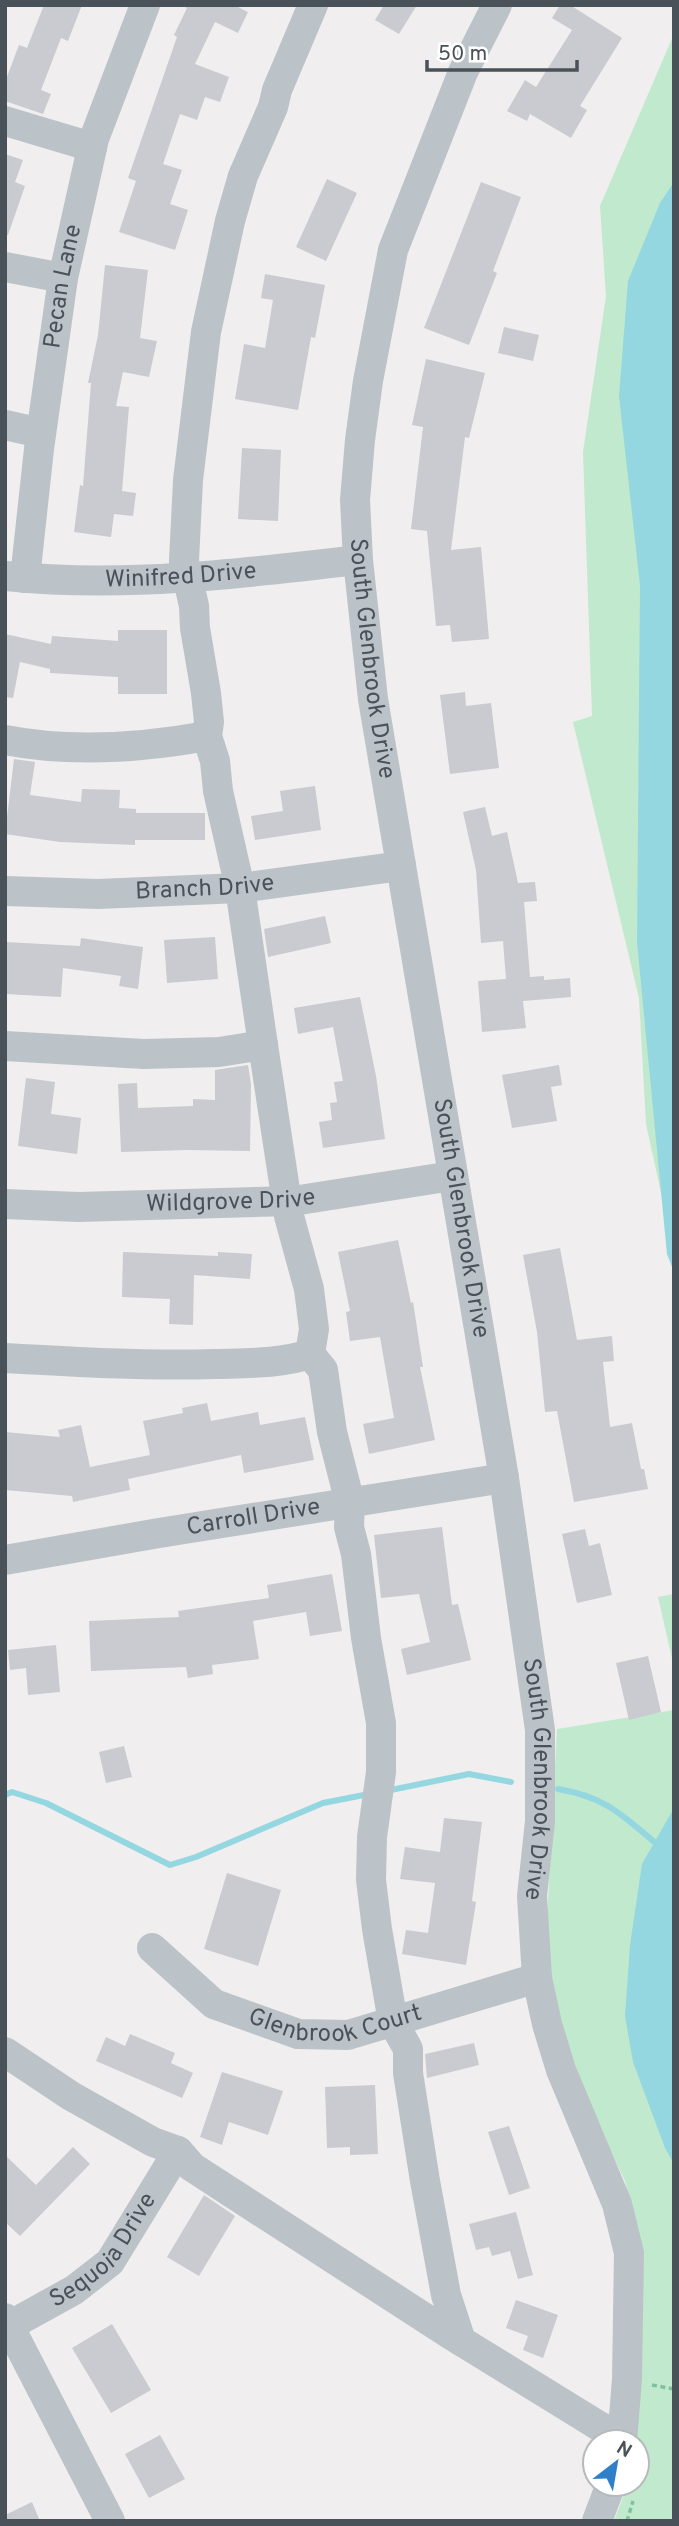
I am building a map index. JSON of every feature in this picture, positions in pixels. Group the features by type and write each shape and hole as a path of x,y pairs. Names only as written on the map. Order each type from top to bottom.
{"street":[{"name":"Pecan Lane","path":"15,577 41,433 63,278 92,147 145,5"},
{"path":"313,5 243,176 210,307 188,480 184,561 189,578 206,693 209,722 207,736 215,761 240,888 289,1216 309,1289 314,1329 310,1354 323,1370 332,1432 350,1503 349,1527 356,1554 366,1638 381,1723 379,1793 372,1837 371,1880 393,2022 408,2049 408,2073 446,2295 461,2341"},
{"name":"South Glenbrook Drive","path":"497,5 463,72 393,250 368,381 360,440 355,500 358,561 373,699 503,1479 540,1730 540,1821 532,1896 537,1978 547,2025 561,2070 617,2204 629,2253 627,2379 623,2428"},
{"path":"5,121 92,147"},
{"path":"5,267 63,278"},
{"path":"5,425 41,433"},
{"name":"Winifred Drive","path":"15,577 97,581 189,578 358,561"},
{"path":"5,740 90,748 160,743 207,736"},
{"name":"Branch Drive","path":"5,891 98,894 240,888 401,866"},
{"path":"5,1046 144,1054 219,1052 262,1045"},
{"name":"Wildgrove Drive","path":"5,1204 78,1207 288,1202 452,1176"},
{"path":"5,1358 166,1366 247,1363 298,1358 310,1354"},
{"name":"Carroll Drive","path":"5,1560 503,1479"},
{"name":"Glenbrook Court","path":"152,1948 214,2004 298,2034 348,2035 537,1978"},
{"path":"5,2052 71,2096 153,2142 177,2151 192,2167 461,2341 602,2428"},
{"name":"Sequoia Drive","path":"7,2324 74,2290 110,2262 177,2151"},
{"path":"7,2324 110,2521"},
{"path":"597,2521 606,2498"}],"path":[{"path":"650,2385 674,2389"}],"green space":[{"path":"674,34 674,1252 646,1124 639,998 573,722 592,716 583,452 606,296 600,206"},
{"path":"674,1594 674,1667 658,1597"},
{"path":"674,1710 674,2521 614,2521 623,2498 651,2498 651,2428 636,2428 642,2254 625,2181 589,2106 544,1977 557,1729"}],"water":[{"path":"674,182 674,1272 667,1254 637,942 640,585 619,396 628,281 660,203"},
{"path":"674,1808 674,2164 665,2148 633,2062 625,2016 630,1945 642,1864"}],"building":[{"path":"44,5 82,5 68,41 61,38 41,90 51,94 43,114 5,101 5,82 19,45 27,48"},
{"path":"180,5 234,5 248,12 238,33 215,22 195,64 229,77 220,102 205,97 197,120 180,114 163,164 182,170 170,204 188,210 175,250 119,232 136,181 128,178 177,37 174,35 187,8"},
{"path":"384,5 417,5 399,34 375,20"},
{"path":"560,5 570,5 622,38 580,106 587,110 571,138 530,114 527,121 507,111 525,80 536,87 572,30 552,18"},
{"path":"5,154 23,160 15,182 25,186 8,235 5,235"},
{"path":"327,179 357,193 326,261 296,247"},
{"path":"481,182 521,197 493,271 497,273 469,345 424,328"},
{"path":"105,265 148,270 140,338 157,341 149,377 123,372 116,406 129,407 122,491 136,493 133,516 114,514 111,537 74,532 80,485 83,486 91,383 88,383 98,335"},
{"path":"265,274 325,285 315,338 311,337 298,410 235,399 244,344 265,348 273,300 261,298"},
{"path":"504,327 539,335 533,361 498,353"},
{"path":"426,359 485,373 469,438 465,437 451,550 481,547 489,639 452,642 450,625 436,626 427,531 411,529 423,427 412,425"},
{"path":"242,448 281,450 278,521 238,519"},
{"path":"118,630 167,630 167,694 118,694 118,677 50,673 50,669 20,662 13,698 5,697 5,634 51,644 52,636 118,641"},
{"path":"465,692 466,706 491,703 499,768 450,774 440,695"},
{"path":"14,759 35,762 30,795 81,802 82,789 120,790 119,808 136,809 136,813 205,813 205,840 135,840 135,845 60,842 5,834"},
{"path":"315,786 321,830 255,840 251,816 283,811 280,791"},
{"path":"485,807 492,836 507,832 518,883 535,882 537,901 524,902 530,977 544,976 544,980 570,978 571,997 523,1001 526,1028 482,1032 478,981 506,979 503,941 481,943 476,870 463,812"},
{"path":"325,916 331,943 268,957 264,929"},
{"path":"215,937 218,979 167,983 164,940"},
{"path":"81,938 143,947 138,989 119,986 121,976 63,968 61,997 5,994 5,942 80,946"},
{"path":"360,997 385,1139 323,1148 319,1122 332,1120 330,1103 337,1102 334,1082 343,1081 333,1027 298,1034 294,1008"},
{"path":"248,1065 251,1084 250,1151 121,1152 118,1084 137,1083 138,1108 193,1106 193,1099 215,1100 215,1070"},
{"path":"559,1065 562,1085 551,1087 557,1121 512,1128 502,1075"},
{"path":"26,1078 55,1082 51,1114 81,1118 77,1154 18,1146"},
{"path":"398,1240 411,1303 413,1302 423,1367 420,1367 435,1440 369,1454 363,1424 394,1418 380,1337 350,1341 346,1312 350,1311 338,1252"},
{"path":"560,1248 577,1340 612,1336 614,1361 603,1362 610,1427 632,1423 648,1489 574,1502 557,1411 545,1412 537,1332 523,1255"},
{"path":"123,1252 218,1256 218,1252 252,1254 250,1279 194,1275 193,1325 169,1324 170,1299 122,1297"},
{"path":"207,1403 211,1421 258,1412 260,1425 305,1417 314,1460 244,1473 241,1455 128,1479 130,1490 73,1502 72,1496 5,1490 5,1432 60,1437 58,1430 81,1425 90,1467 150,1455 143,1421 183,1413 182,1408"},
{"path":"442,1527 452,1605 458,1604 471,1660 407,1675 401,1649 430,1642 419,1594 381,1598 374,1535"},
{"path":"585,1529 589,1546 600,1543 612,1595 577,1603 562,1534"},
{"path":"332,1574 342,1631 310,1636 306,1612 253,1621 259,1659 212,1665 213,1674 188,1678 186,1667 91,1671 89,1621 179,1617 178,1611 269,1598 267,1585"},
{"path":"56,1645 60,1692 28,1695 26,1668 10,1670 8,1650"},
{"path":"648,1656 661,1712 629,1720 616,1663"},
{"path":"124,1746 132,1777 106,1783 99,1752"},
{"path":"444,1818 482,1822 472,1901 476,1902 466,1965 402,1954 406,1930 428,1933 435,1883 400,1879 405,1847 440,1852"},
{"path":"227,1873 281,1890 258,1966 204,1949"},
{"path":"130,2034 175,2053 171,2063 193,2073 182,2098 96,2061 106,2037 125,2046"},
{"path":"474,2043 479,2065 427,2078 425,2054"},
{"path":"222,2072 283,2091 268,2135 229,2122 222,2145 200,2137"},
{"path":"375,2085 378,2154 350,2155 350,2147 327,2148 325,2087"},
{"path":"509,2126 530,2188 509,2195 488,2132"},
{"path":"73,2147 90,2164 20,2236 5,2222 5,2155 36,2185"},
{"path":"204,2195 235,2216 199,2276 167,2257"},
{"path":"516,2212 533,2275 518,2279 510,2251 492,2256 489,2247 476,2250 469,2224"},
{"path":"516,2300 558,2315 543,2358 523,2350 528,2336 506,2328"},
{"path":"112,2324 151,2390 111,2413 72,2348"},
{"path":"160,2435 185,2479 149,2498 125,2454"},
{"path":"32,2502 40,2521 5,2521 5,2515"}],"waterway":[{"path":"386,1791 469,1774 511,1782"},
{"path":"558,1789 601,1802 658,1845"},
{"path":"5,1795 12,1792 46,1803 170,1865 196,1857 323,1803 369,1794"}]}
